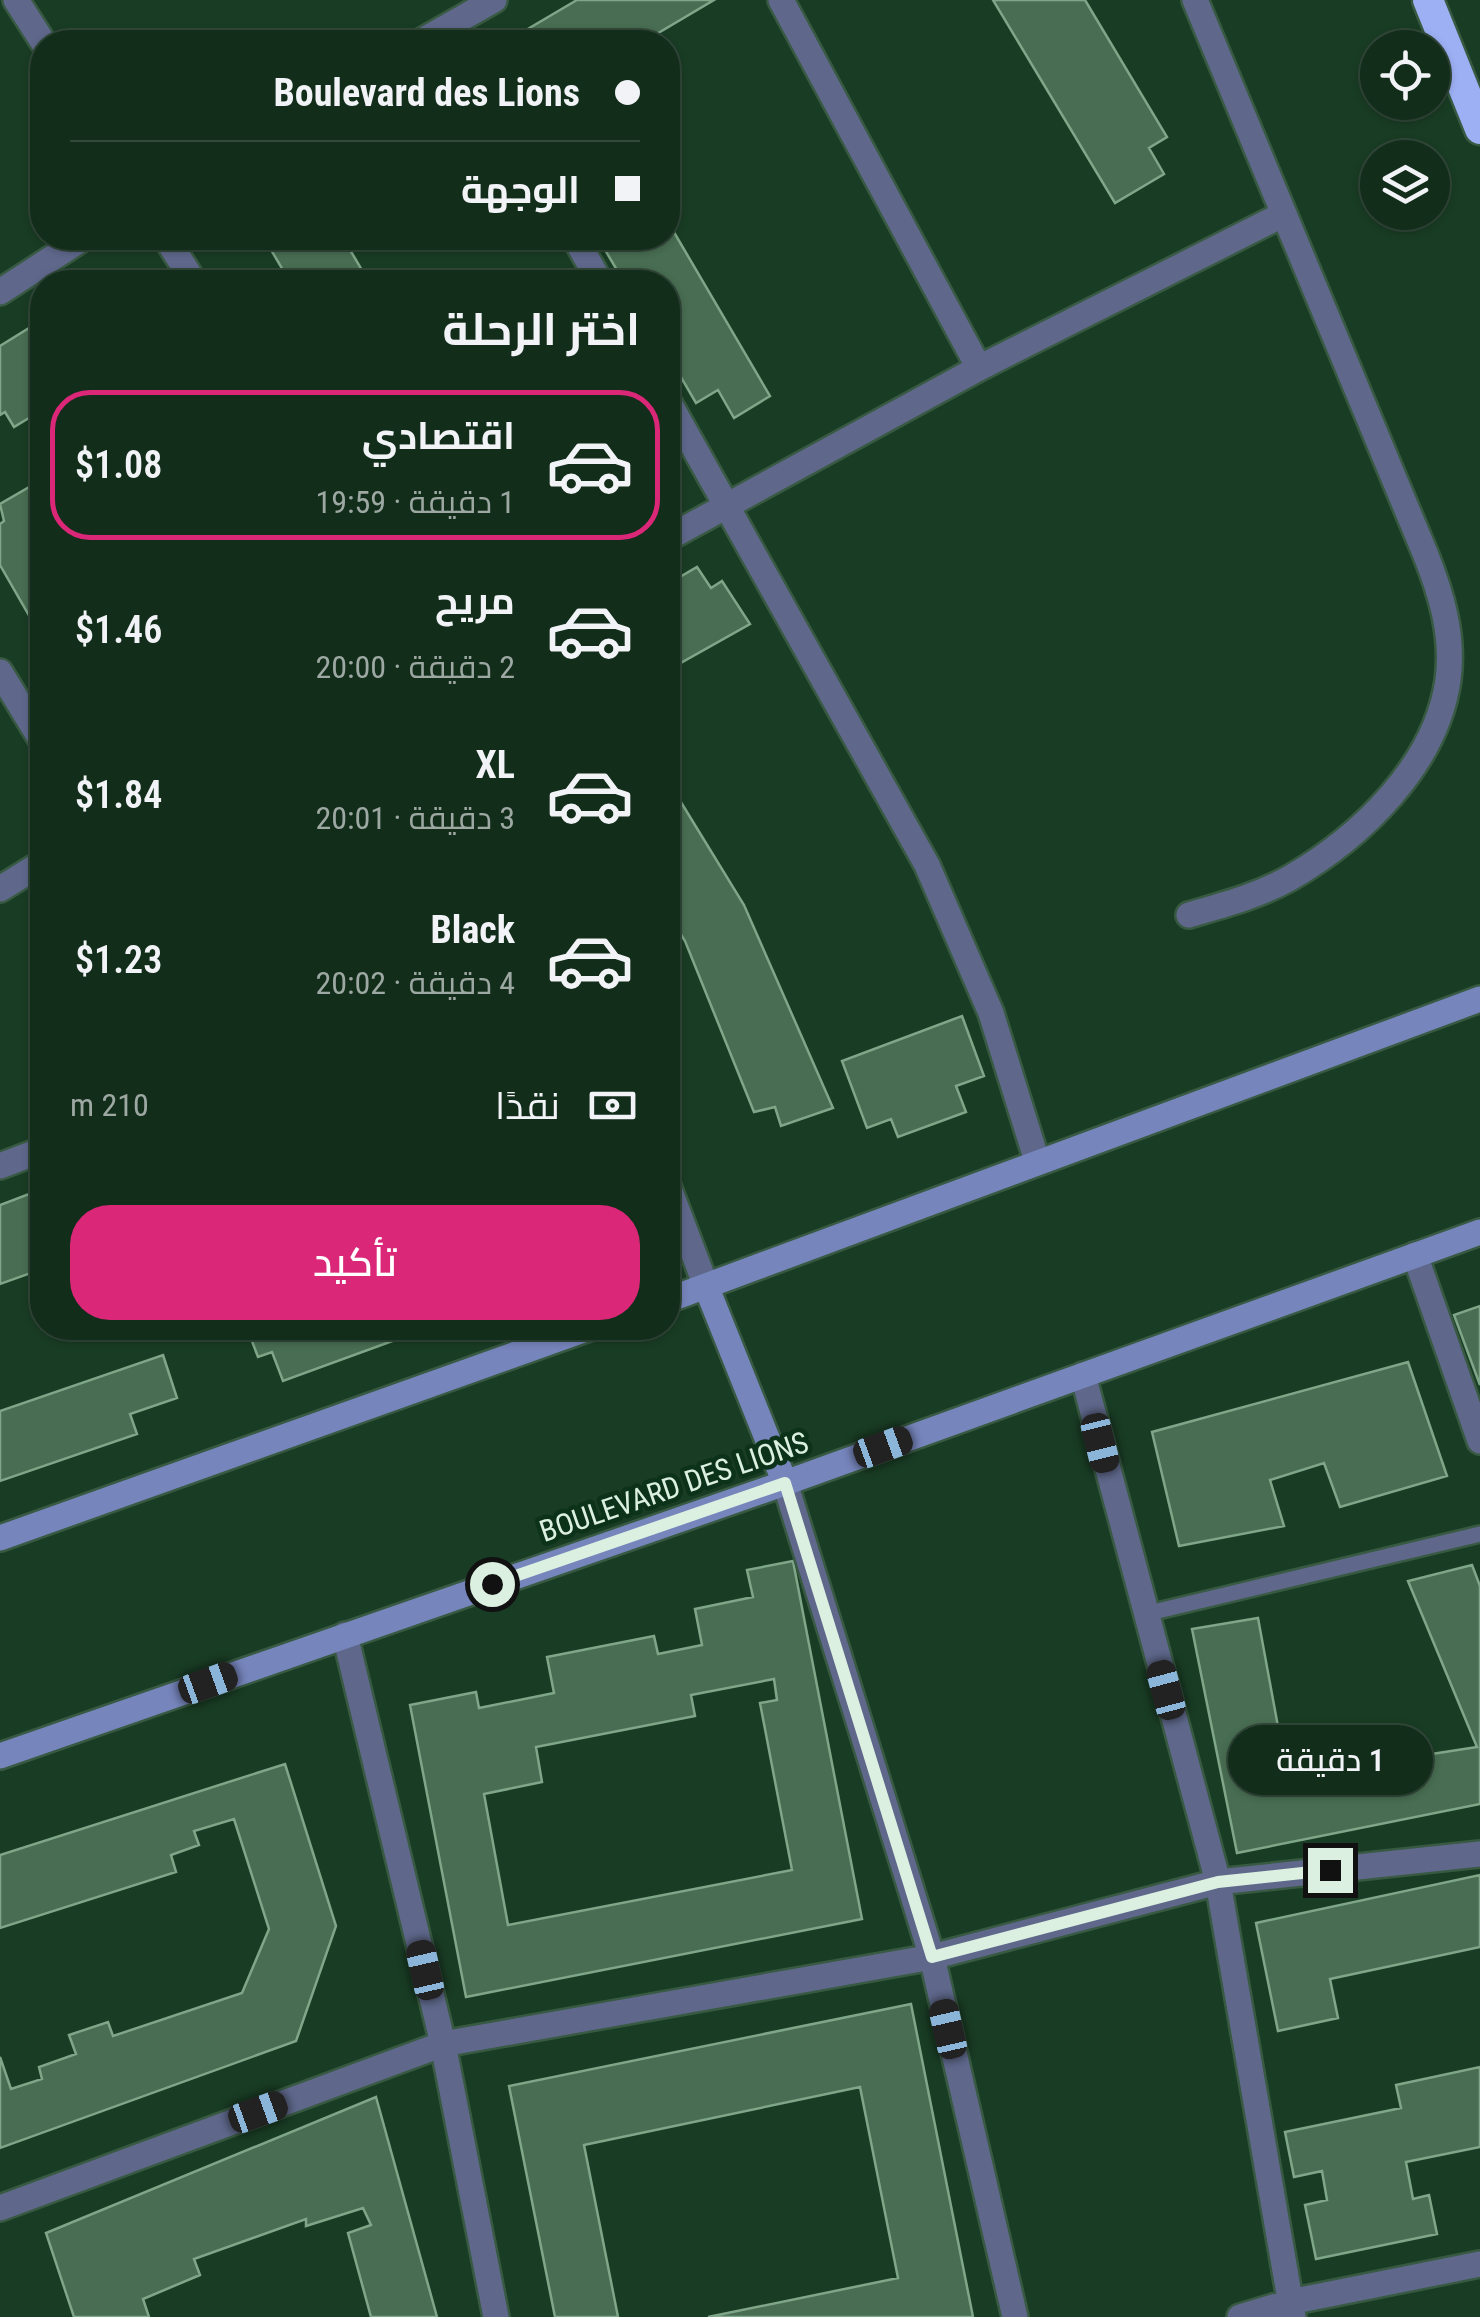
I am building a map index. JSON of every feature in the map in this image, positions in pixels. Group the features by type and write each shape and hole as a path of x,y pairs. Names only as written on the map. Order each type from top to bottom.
{"highway":[{"path":"1428,0 1480,129"}],"main road":[{"path":"680,1296 1480,999"},
{"name":"BOULEVARD DES LIONS","path":"0,1756 785,1483 1480,1232"},
{"path":"706,1286 785,1483"},
{"path":"0,1538 555,1340"}],"street":[{"path":"16,0 35,30"},
{"path":"462,30 494,0"},
{"path":"781,0 979,368"},
{"path":"1189,915 1240,901 1288,879 1332,850 1372,815 1406,775 1434,730 1448,680 1448,636 1441,594 1195,0"},
{"path":"680,532 979,368 1284,214"},
{"path":"34,270 65,250"},
{"path":"0,292 30,272"},
{"path":"680,421 927,865 990,1014 1036,1161"},
{"path":"0,672 30,721"},
{"path":"0,889 30,870"},
{"path":"0,1166 30,1155"},
{"path":"680,1218 706,1286"},
{"path":"1415,1256 1480,1441"},
{"path":"1082,1375 1218,1882 1292,2310"},
{"path":"785,1483 932,1957 1015,2317"},
{"path":"345,1635 443,2044 496,2317"},
{"path":"0,2208 443,2044 932,1957 1218,1882 1480,1854"},
{"path":"1240,2317 1292,2310 1480,2264"}],"lane":[{"path":"1145,1614 1480,1534"}],"building":[{"path":"577,0 714,0 663,30 526,30"},
{"path":"993,0 1085,0 1167,137 1149,148 1164,174 1115,203"},
{"path":"680,242 770,396 734,418 718,390 696,403 680,376 680,270 617,270 605,250 680,250"},
{"path":"271,250 350,250 362,270 283,270"},
{"path":"30,327 30,417 14,427 5,412 0,415 0,346"},
{"path":"30,487 30,617 0,565 0,524 4,521 0,504"},
{"path":"697,567 711,588 722,581 750,624 680,663 680,577"},
{"path":"680,801 744,905 833,1108 781,1126 775,1107 754,1112 680,933"},
{"path":"962,1016 984,1076 956,1086 966,1112 898,1137 891,1119 867,1128 842,1061"},
{"path":"30,1194 30,1273 0,1284 0,1205"},
{"path":"1480,1306 1480,1385 1454,1315"},
{"path":"252,1340 395,1340 283,1381 272,1352 258,1357"},
{"path":"163,1355 177,1398 130,1414 137,1434 0,1481 0,1411"},
{"path":"1408,1362 1447,1476 1340,1507 1324,1463 1270,1480 1284,1526 1179,1546 1152,1432"},
{"path":"793,1561 862,1919 466,1997 410,1705 476,1692 479,1708 554,1693 547,1657 654,1636 658,1654 702,1645 695,1609 753,1597 747,1570","holes":["774,1679 777,1700 760,1703 792,1870 508,1925 484,1794 542,1782 536,1747 695,1716 691,1695"]},
{"path":"1472,1565 1480,1586 1480,1804 1237,1853 1192,1629 1258,1618 1288,1781 1367,1766 1361,1743 1394,1735 1399,1759 1477,1747 1408,1581"},
{"path":"285,1764 336,1926 296,2041 0,2148 0,2057 11,2089 42,2079 39,2067 76,2054 69,2035 108,2022 113,2036 242,1993 269,1929 234,1819 194,1831 199,1845 171,1855 176,1872 0,1928 0,1855"},
{"path":"1480,1875 1480,1947 1330,1979 1338,2018 1278,2031 1256,1923"},
{"path":"911,2004 973,2317 708,2317 898,2278 860,2087 584,2145 618,2317 555,2317 509,2086"},
{"path":"1480,2067 1480,2147 1406,2162 1413,2199 1429,2195 1437,2234 1316,2259 1305,2205 1327,2200 1322,2171 1294,2177 1285,2132 1401,2108 1396,2085"},
{"path":"376,2097 437,2317 371,2317 348,2233 371,2225 363,2208 306,2226 306,2219 194,2259 200,2275 143,2299 149,2317 74,2317 46,2233"}],"route":[{"path":"492,1584 785,1483 932,1957 1218,1882 1330,1870"}]}
